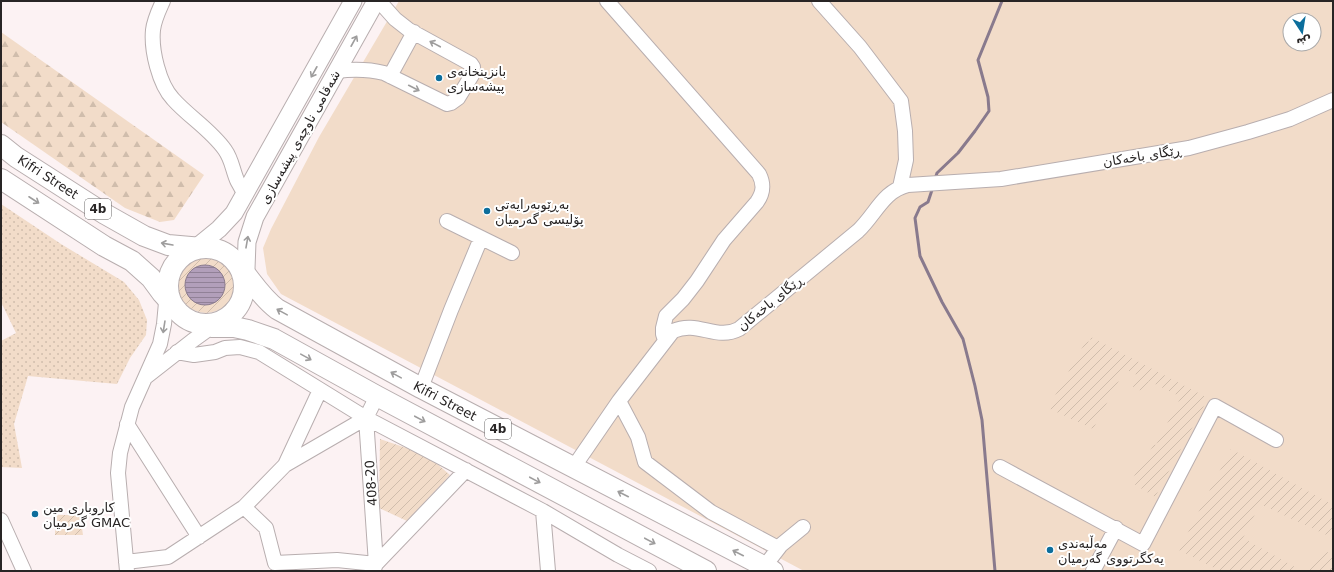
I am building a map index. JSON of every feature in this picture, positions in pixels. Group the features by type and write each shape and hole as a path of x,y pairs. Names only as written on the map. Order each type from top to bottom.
{"highway":[{"name":"Kifri Street","path":"1,145 105,214 144,236 168,245 198,249"},
{"name":"Kifri Street","path":"1,179 104,246 132,261 169,297"},
{"path":"198,249 221,251 228,255 243,273 244,290 242,300 230,316 213,324 195,322 186,318 179,312 169,297 169,276 174,266 182,257 198,249"},
{"name":"Kifri Street","path":"243,273 266,301 277,309 421,388 769,569"},
{"name":"4b","path":"213,324 248,330 274,339 697,569"}],"main road":[{"name":"شەقامی ناوچەی پیشەسازی","path":"198,249 234,213 246,194 354,1"},
{"name":"شەقامی ناوچەی پیشەسازی","path":"243,273 247,242 252,224 376,1"}],"street":[{"path":"163,1 155,20 153,31 156,60 161,79 172,98 212,134 226,152 237,182 246,194"},
{"path":"337,71 347,69 368,70 384,73 447,104 455,102 472,74 473,68 469,62 414,32 395,18 379,1"},
{"path":"607,1 755,169 762,180 762,195 724,240 697,281 683,299 666,316 663,328 665,340"},
{"path":"819,1 860,46 901,101 905,131 906,160 904,186"},
{"path":"390,76 414,32"},
{"name":"ڕێگای باخەکان","path":"573,468 619,401 673,331 681,327 704,329 723,334 732,333 739,329 858,231 870,218 885,197 904,186 1001,179 1189,148 1290,119 1333,100"},
{"path":"447,221 512,254"},
{"path":"421,388 481,238"},
{"path":"169,297 163,334 158,349 132,407 120,453 118,473 126,566 168,557 244,507 285,465 366,418 377,396"},
{"path":"146,377 213,324"},
{"path":"177,352 194,355 215,352 225,348 240,347 259,352 366,418 543,511 648,571"},
{"path":"285,465 320,390"},
{"path":"619,401 638,437 645,462 711,512 778,548"},
{"path":"1000,467 1116,528 1143,544 1215,406 1276,440"},
{"name":"408-20","path":"366,418 375,568"},
{"path":"127,424 199,537"},
{"path":"244,507 266,528 275,563 337,560 375,568 466,470"},
{"path":"543,511 548,571"},
{"path":"1,520 24,571"},
{"path":"769,569 778,548 803,527"},
{"path":"1093,571 1116,528"}],"green space":[{"path":"399,1 1333,1 1333,571 804,571 281,294 267,274 263,248 271,229 319,137"},
{"path":"1,32 204,175 174,220 160,222 125,208 1,122"},
{"path":"1,204 61,244 124,282 139,300 147,320 146,335 130,358 117,384 28,376 14,424 22,468 1,467 1,341 16,333 1,302"},
{"path":"200,257 212,257 222,261 230,269 234,279 234,291 230,301 222,309 212,313 200,313 190,309 182,301 178,291 178,279 182,269 190,261"},
{"path":"1091,337 1208,398 1155,497 1131,482 1145,456 1147,456 1154,444 1156,445 1181,397 1149,381 1143,392 1130,385 1136,374 1125,369 1093,429 1048,408 1086,341 1090,342"},
{"path":"380,439 427,455 450,475 407,521 379,508"},
{"path":"1231,449 1333,505 1333,538 1260,504 1243,538 1302,571 1220,571 1179,550"},
{"path":"55,515 80,515 83,535 55,535"},
{"path":"1323,550 1333,555 1333,571 1308,571"}],"shaded area":[{"path":"209,265 216,268 222,274 225,285 224,293 216,302 209,305 201,305 194,302 186,293 185,281 188,274 197,266"}],"waterway":[{"path":"935,179 937,173 958,153 989,111 988,97 978,60 1002,1"},
{"path":"933,187 928,202 920,207 915,218 920,256 942,302 963,339 975,386 982,420 995,571"}],"place":[{"name":"بانزینخانەی پیشەسازی","path":"439,78"},
{"name":"بەڕێوبەرایەتی پۆلیسی گەرمیان","path":"487,211"},
{"name":"کاروباری مین گەرمیان GMAC","path":"35,514"},
{"name":"مەڵبەندی یەکگرتووی گەرمیان","path":"1050,550"}]}
